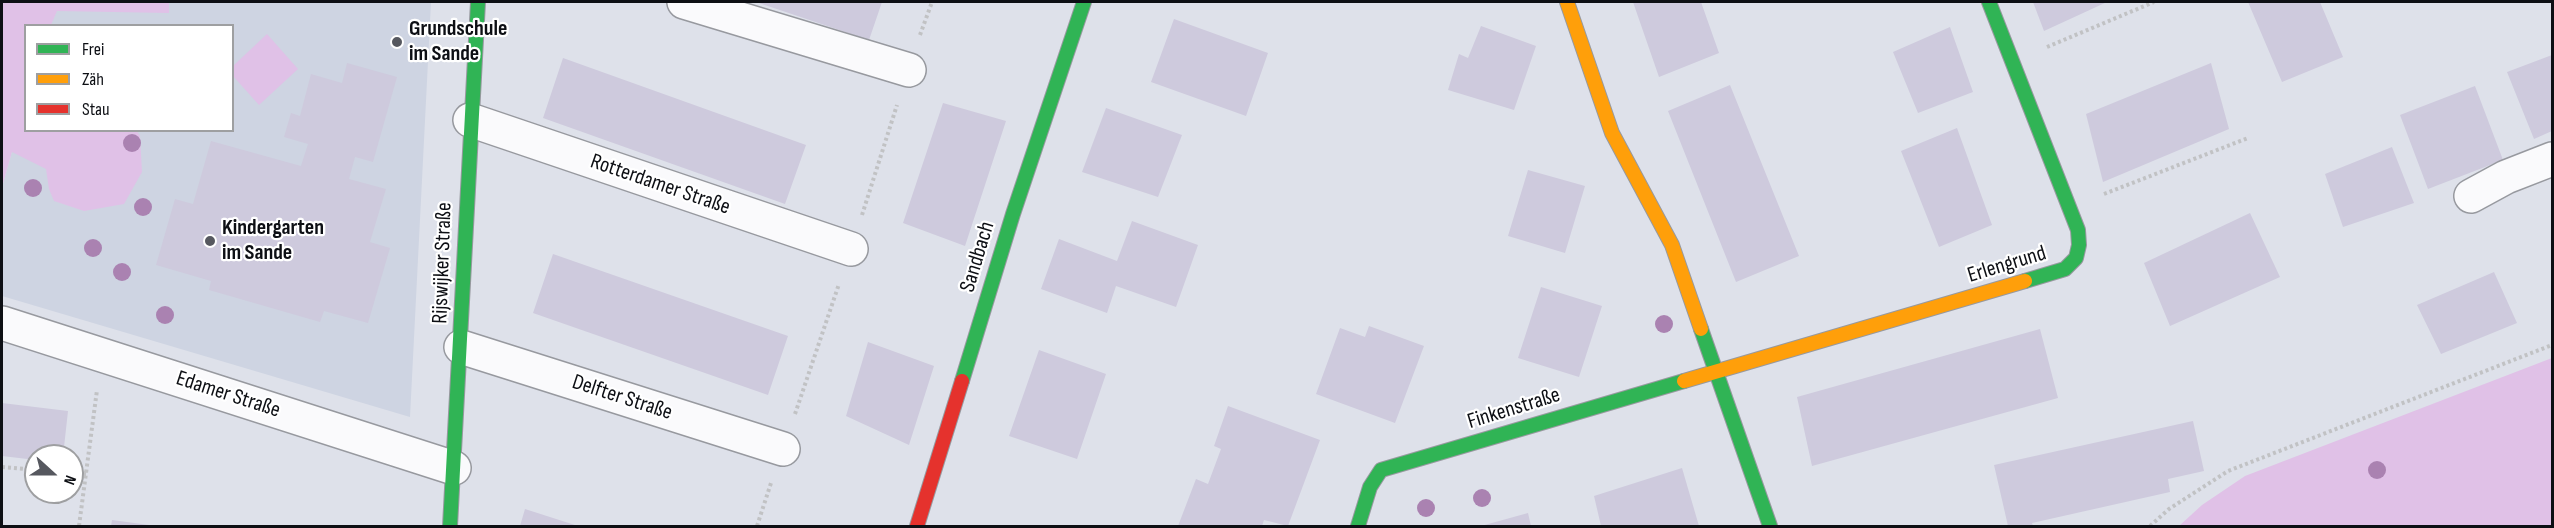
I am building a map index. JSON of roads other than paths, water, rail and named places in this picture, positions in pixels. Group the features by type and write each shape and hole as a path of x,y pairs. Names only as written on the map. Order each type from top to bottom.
{"street":[{"name":"Rijswijker Straße","path":"450,526 478,2"},
{"path":"684,2 909,70"},
{"name":"Sandbach","path":"917,526 1013,214 1084,2"},
{"path":"1567,2 1612,133 1672,245 1718,370 1770,526"},
{"name":"Erlengrund","path":"1718,370 2065,269 2076,258 2079,245 2078,230 1989,2"},
{"name":"Rotterdamer Straße","path":"470,120 851,249"},
{"path":"2471,196 2506,177 2553,159"},
{"name":"Edamer Straße","path":"2,323 454,468"},
{"name":"Delfter Straße","path":"460,347 783,449"},
{"name":"Finkenstraße","path":"1358,526 1370,487 1381,470 1718,370"}],"place":[{"name":"Grundschule im Sande","path":"397,42"},
{"name":"Kindergarten im Sande","path":"210,241"}]}
